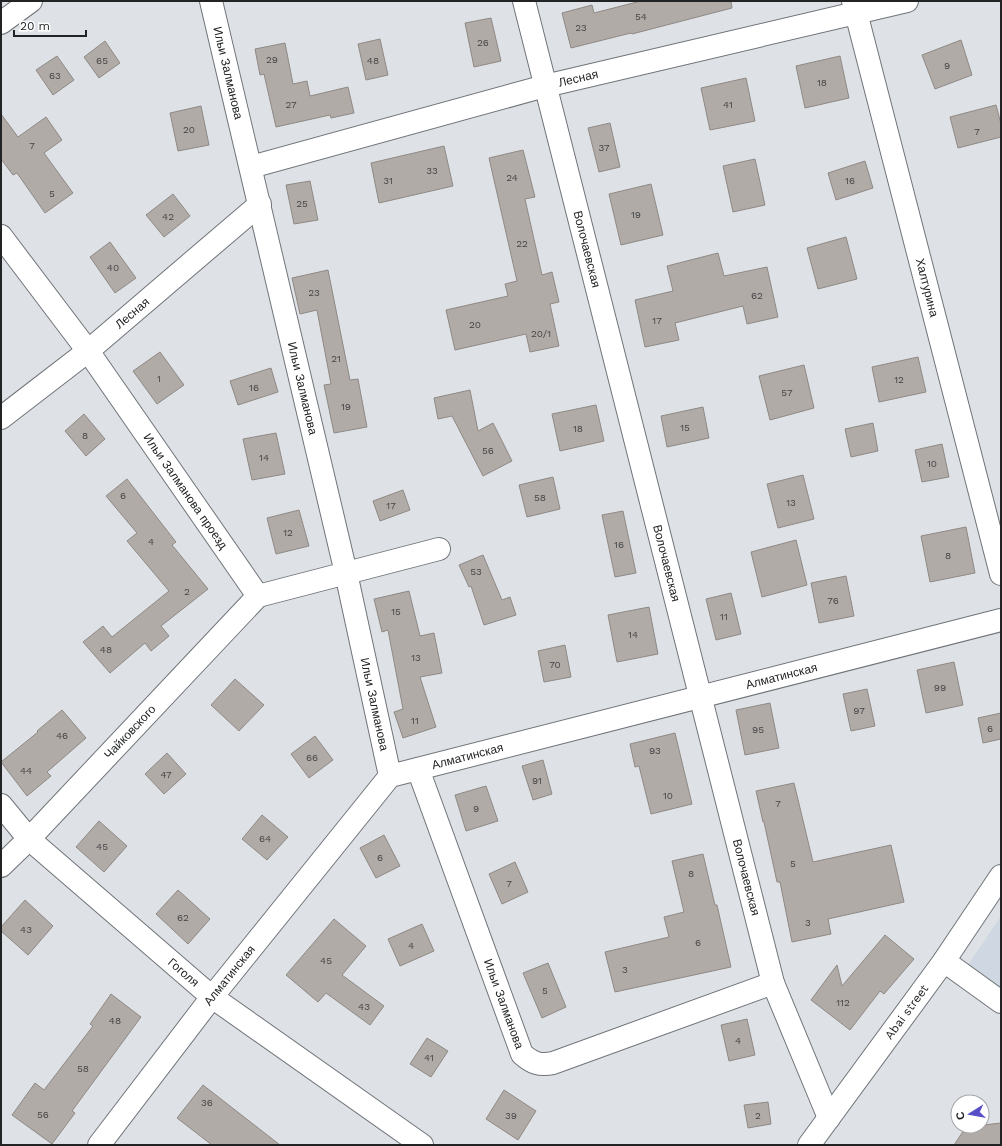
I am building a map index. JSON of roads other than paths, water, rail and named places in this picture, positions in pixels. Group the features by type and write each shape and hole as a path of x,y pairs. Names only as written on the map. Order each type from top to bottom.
{"street":[{"path":"1,23 31,1"},
{"name":"Ильи Залманова","path":"211,1 252,167 346,573 390,776"},
{"name":"Волочаевская","path":"524,1 773,984 829,1118"},
{"name":"Лесная","path":"252,167 545,86 854,7 907,1"},
{"name":"Халтурина","path":"854,7 1001,574"},
{"name":"Лесная","path":"1,418 88,350 260,204"},
{"name":"Ильи Залманова проезд","path":"1,236 88,350 258,596"},
{"path":"258,596 439,549"},
{"name":"Чайковского","path":"1,866 29,839 258,596"},
{"name":"Алматинская","path":"99,1145 212,997 390,776 1001,620"},
{"name":"Ильи Залманова","path":"418,769 522,1054 529,1061 538,1064 553,1063 773,984"},
{"name":"Гоголя","path":"1,805 29,839 212,997 422,1145"},
{"name":"Abai street","path":"809,1145 944,961 1001,876"},
{"path":"944,961 1001,1002"}]}
